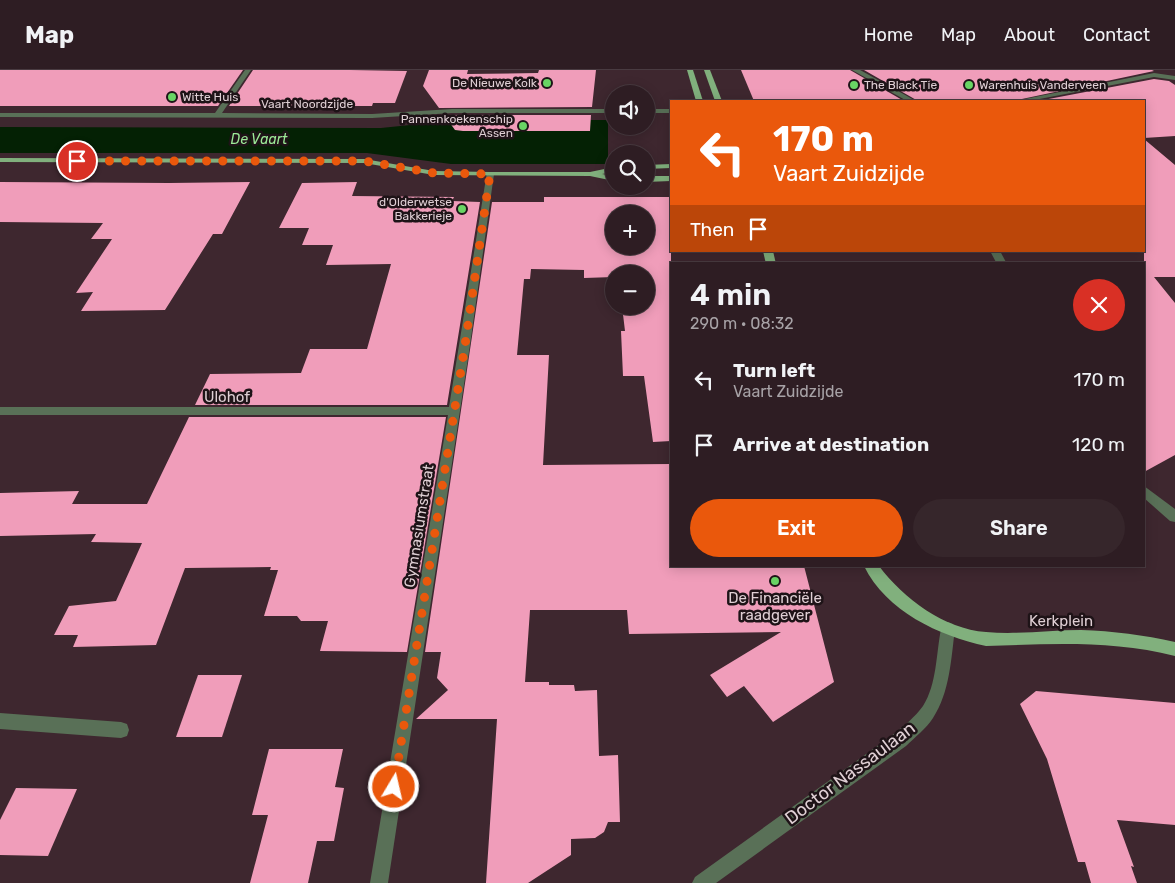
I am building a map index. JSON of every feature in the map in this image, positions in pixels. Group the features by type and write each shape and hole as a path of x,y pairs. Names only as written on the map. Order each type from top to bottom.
{"main road":[{"path":"690,70 700,100"},
{"path":"707,70 719,100"},
{"path":"0,160 364,161 434,173 590,174 605,171"},
{"path":"655,167 670,166"},
{"path":"590,174 605,177"},
{"path":"655,179 670,179"},
{"name":"Kerkplein","path":"872,567 880,581 901,599 948,629 986,639 1121,639 1153,642 1175,649"}],"street":[{"path":"217,116 248,70"},
{"path":"855,70 910,100"},
{"path":"1141,70 1154,75 1175,78"},
{"path":"1024,100 1171,70"},
{"name":"Vaart Noordzijde","path":"0,115 372,116 452,111 605,111"},
{"path":"655,111 670,111"},
{"name":"Gymnasiumstraat","path":"379,883 465,345 490,174"},
{"name":"Ulohof","path":"0,411 453,411"},
{"path":"1145,492 1175,517"},
{"name":"Doctor Nassaulaan","path":"701,883 900,740 913,728 927,712 936,696 948,629"},
{"path":"0,721 121,730"}],"water":[{"name":"De Vaart","path":"459,120 605,120 605,135 608,135 608,145 605,145 605,164 451,164 367,153 0,153 0,127 381,128"}],"building":[{"path":"0,70 243,70 218,106 0,106"},
{"path":"253,70 407,71 395,103 373,103 372,106 229,106"},
{"path":"429,70 468,70 467,74 538,73 539,70 596,70 592,107 439,108 423,86"},
{"path":"741,70 850,70 902,100 754,100"},
{"name":"Warenhuis Vanderveen","path":"864,70 1154,71 1018,100 916,100"},
{"path":"1154,79 1169,81 1175,85 1175,136 1145,138 1145,100 1043,100"},
{"path":"444,115 591,115 590,131 463,131 455,130"},
{"path":"1145,140 1175,165 1175,277 1154,277 1175,303 1175,455 1145,471 1145,262"},
{"path":"0,182 250,182 222,234 213,234 165,310 81,311 93,292 76,293 112,239 91,239 103,223 0,222"},
{"path":"357,182 352,196 454,197 452,201 480,202 447,405 195,405 210,374 301,373 310,349 367,349 391,264 326,265 333,245 302,245 309,228 279,228 302,183"},
{"path":"544,197 670,197 670,441 653,442 644,376 623,376 621,331 625,331 623,315 655,315 655,265 605,265 605,277 584,278 584,270 531,269 530,279 524,279 517,355 549,355 543,465 670,464 670,567 804,567 834,682 773,722 744,686 727,697 710,675 781,632 629,634 627,610 530,610 525,682 549,682 549,685 574,685 575,691 597,690 599,756 618,755 620,822 608,822 604,832 595,838 571,839 571,855 528,883 486,883 497,719 416,719 448,690 437,678 441,652 425,652 492,202 544,202"},
{"path":"189,417 446,417 407,652 320,651 328,621 301,621 297,616 264,616 278,570 270,570 271,567 185,568 156,645 73,647 78,635 54,635 69,606 116,601 142,543 91,542 96,534 0,536 0,493 79,491 72,504 147,504"},
{"path":"198,675 242,675 222,737 176,737"},
{"path":"1036,691 1175,703 1175,825 1117,820 1134,867 1131,866 1137,883 1091,883 1085,862 1078,862 1047,759 1020,704"},
{"path":"269,749 343,749 335,787 344,788 334,841 317,841 308,883 250,883 268,815 252,815"},
{"path":"16,788 77,789 48,856 0,855 0,820"}],"place":[{"name":"De Nieuwe Kolk","path":"547,83"},
{"name":"The Black Tie","path":"854,85"},
{"name":"Warenhuis Vanderveen","path":"969,85"},
{"name":"Witte Huis","path":"172,97"},
{"name":"Pannenkoekenschip Assen","path":"523,126"},
{"name":"d'Olderwetse Bakkerieje","path":"462,209"},
{"name":"De Financiële raadgever","path":"775,581"}],"route":[{"path":"77,161 364,161 434,173 490,174 465,345 394,787"}]}
